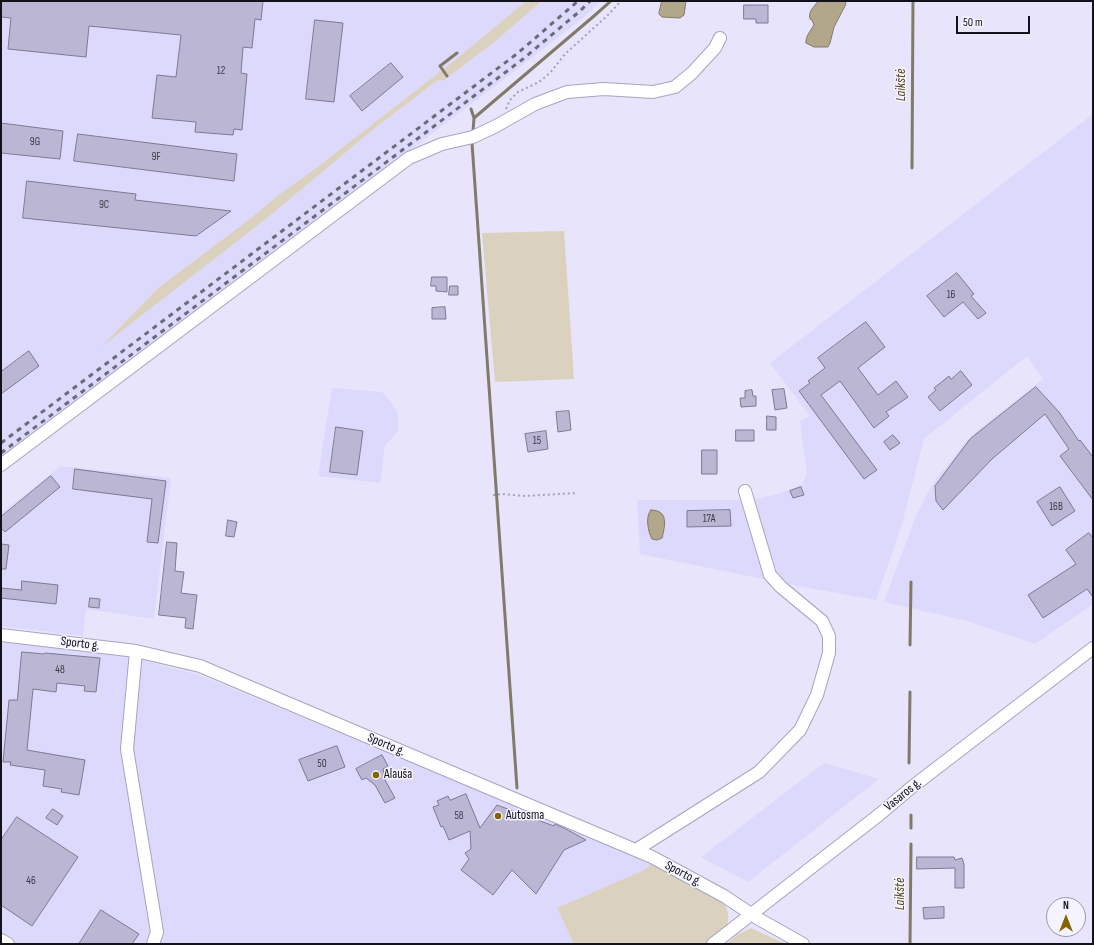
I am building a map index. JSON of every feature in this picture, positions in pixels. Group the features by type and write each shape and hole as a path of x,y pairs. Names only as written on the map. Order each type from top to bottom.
{"street":[{"path":"1,465 409,158 442,144 472,137 502,123 535,104 567,92 604,89 653,92 675,88 692,73 715,48 720,38"},
{"path":"636,850 759,772 800,730 817,695 829,653 829,636 822,621 781,587 770,575 745,491"},
{"name":"Sporto g.","path":"1,635 136,651 200,666 636,850 724,896 802,944"},
{"name":"Vasaros g.","path":"713,944 880,814 912,787 1093,648"},
{"path":"136,651 127,749 157,932 153,944"},
{"path":"1,940 8,944"}],"path":[{"path":"502,123 503,115 510,100 518,92 539,82 550,73 565,54 607,16 621,1"},
{"path":"493,495 502,494 525,496 577,493"}],"shaded area":[{"path":"1,1 526,1 455,60 158,288 104,344 266,219 375,128 438,80 443,81 497,40 542,1 601,1 584,17 511,74 1,459"},
{"path":"526,1 542,1 497,40 443,81 438,80 375,128 266,219 101,347 158,288 455,60"},
{"path":"662,1 686,1 684,15 680,18 662,17 659,14"},
{"path":"818,1 845,1 846,4 834,27 828,47 814,47 806,43 807,36 814,25 810,19 810,13"},
{"path":"1093,114 1093,604 1035,644 967,621 884,602 914,521 923,501 936,479 965,443 983,426 1043,379 1027,356 924,439 902,524 876,600 640,554 637,500 753,500 781,493 801,485 807,474 800,421 810,416 770,363"},
{"path":"564,231 574,379 495,382 482,233"},
{"path":"332,388 382,392 393,405 398,414 398,431 385,446 380,483 318,476"},
{"path":"61,466 171,478 154,619 86,609 83,636 1,626 1,513"},
{"path":"651,510 661,513 665,524 662,538 657,540 652,539 648,528 648,516"},
{"path":"1,641 104,653 143,660 199,675 600,840 631,853 651,864 644,870 557,908 574,944 1,944"},
{"path":"824,763 879,779 748,882 701,857"},
{"path":"651,864 720,901 726,908 728,914 726,928 705,944 574,944 557,908 644,870"},
{"path":"751,928 786,944 726,944 737,935"}],"building":[{"path":"1,1 263,1 261,20 255,19 252,48 243,47 241,73 247,74 242,130 234,129 233,135 195,132 196,122 152,118 157,75 176,77 181,35 89,26 86,57 8,49 11,18 1,17"},
{"path":"744,5 768,5 768,23 756,23 756,19 744,19"},
{"path":"315,20 343,23 334,102 306,99"},
{"path":"391,63 403,77 362,111 350,96"},
{"path":"1,123 63,131 60,159 1,153"},
{"path":"78,134 237,154 234,181 74,161"},
{"path":"27,181 136,194 135,200 231,211 196,236 23,218"},
{"path":"957,273 974,294 971,296 986,313 978,319 963,302 944,317 927,296"},
{"path":"432,277 447,277 447,292 436,291 436,286 431,286"},
{"path":"450,286 458,286 458,295 449,295"},
{"path":"445,307 446,319 432,319 432,308"},
{"path":"866,322 885,347 858,368 878,395 896,381 908,397 886,412 889,416 874,428 840,381 821,395 877,470 864,479 799,391 810,383 808,381 825,368 818,358"},
{"path":"29,351 39,366 1,394 1,372"},
{"path":"961,371 972,385 940,411 928,397 936,390 934,388 949,376 951,379"},
{"path":"1036,387 1059,412 1079,441 1080,440 1093,457 1093,500 1060,456 1069,449 1045,414 992,459 943,510 936,501 935,486 970,439"},
{"path":"784,389 787,408 775,410 772,390"},
{"path":"752,390 753,396 756,396 756,406 741,407 740,398 745,398 745,391"},
{"path":"569,411 571,430 558,432 556,412"},
{"path":"767,416 776,417 776,430 767,430"},
{"path":"336,427 363,431 357,475 330,472"},
{"path":"736,430 754,430 754,441 736,441"},
{"path":"546,431 548,449 528,452 525,434"},
{"path":"893,435 900,443 890,450 884,442"},
{"path":"702,450 717,450 717,474 702,474"},
{"path":"75,469 166,481 158,543 147,542 152,499 73,489"},
{"path":"51,476 60,487 5,532 1,528 1,517"},
{"path":"801,487 804,495 793,498 790,491"},
{"path":"1060,487 1075,511 1052,526 1037,502"},
{"path":"730,510 731,526 687,527 687,511"},
{"path":"228,520 237,522 234,537 226,536"},
{"path":"1089,533 1093,538 1093,597 1087,589 1043,618 1028,595 1076,564 1066,550"},
{"path":"167,542 177,543 175,571 184,572 181,593 197,595 193,629 185,628 186,618 159,615"},
{"path":"1,544 9,545 6,569 1,569"},
{"path":"22,581 58,585 56,604 1,598 1,588 21,590"},
{"path":"90,598 100,599 99,608 89,607"},
{"path":"22,652 100,658 96,692 84,691 85,686 57,683 56,692 33,689 27,750 85,760 79,795 61,792 62,789 43,786 45,770 10,765 11,762 3,762 9,700 17,700"},
{"path":"337,746 345,767 308,781 299,760"},
{"path":"382,755 388,766 383,769 385,780 395,798 385,803 375,785 366,778 362,780 356,769"},
{"path":"466,794 480,828 497,805 554,826 555,824 586,840 564,850 536,894 512,870 493,895 461,870 469,859 465,853 471,849 470,831 449,840 443,826 441,827 433,807 439,805 437,801 448,796 450,800"},
{"path":"53,809 63,816 57,825 46,818"},
{"path":"17,817 78,857 32,926 1,905 1,840"},
{"path":"917,857 954,857 955,860 962,858 964,864 964,888 955,888 955,868 917,869"},
{"path":"944,907 944,918 924,919 923,908"},
{"path":"101,910 139,934 132,944 79,944"}],"waterway":[{"path":"474,118 611,1"},
{"name":"Laikštė","path":"912,168 913,1"},
{"path":"447,76 440,66 457,53"},
{"path":"471,109 474,118 473,131"},
{"path":"472,143 517,788"},
{"name":"Laikštė","path":"910,645 911,582"},
{"name":"Laikštė","path":"909,763 910,692"},
{"name":"Laikštė","path":"911,815 911,828"},
{"name":"Laikštė","path":"910,944 911,844"}],"railway":[{"path":"1,443 518,53 578,1"},
{"path":"1,453 523,59 590,1"}],"place":[{"name":"Alauša","path":"376,775"},
{"name":"Autosma","path":"498,816"}]}
